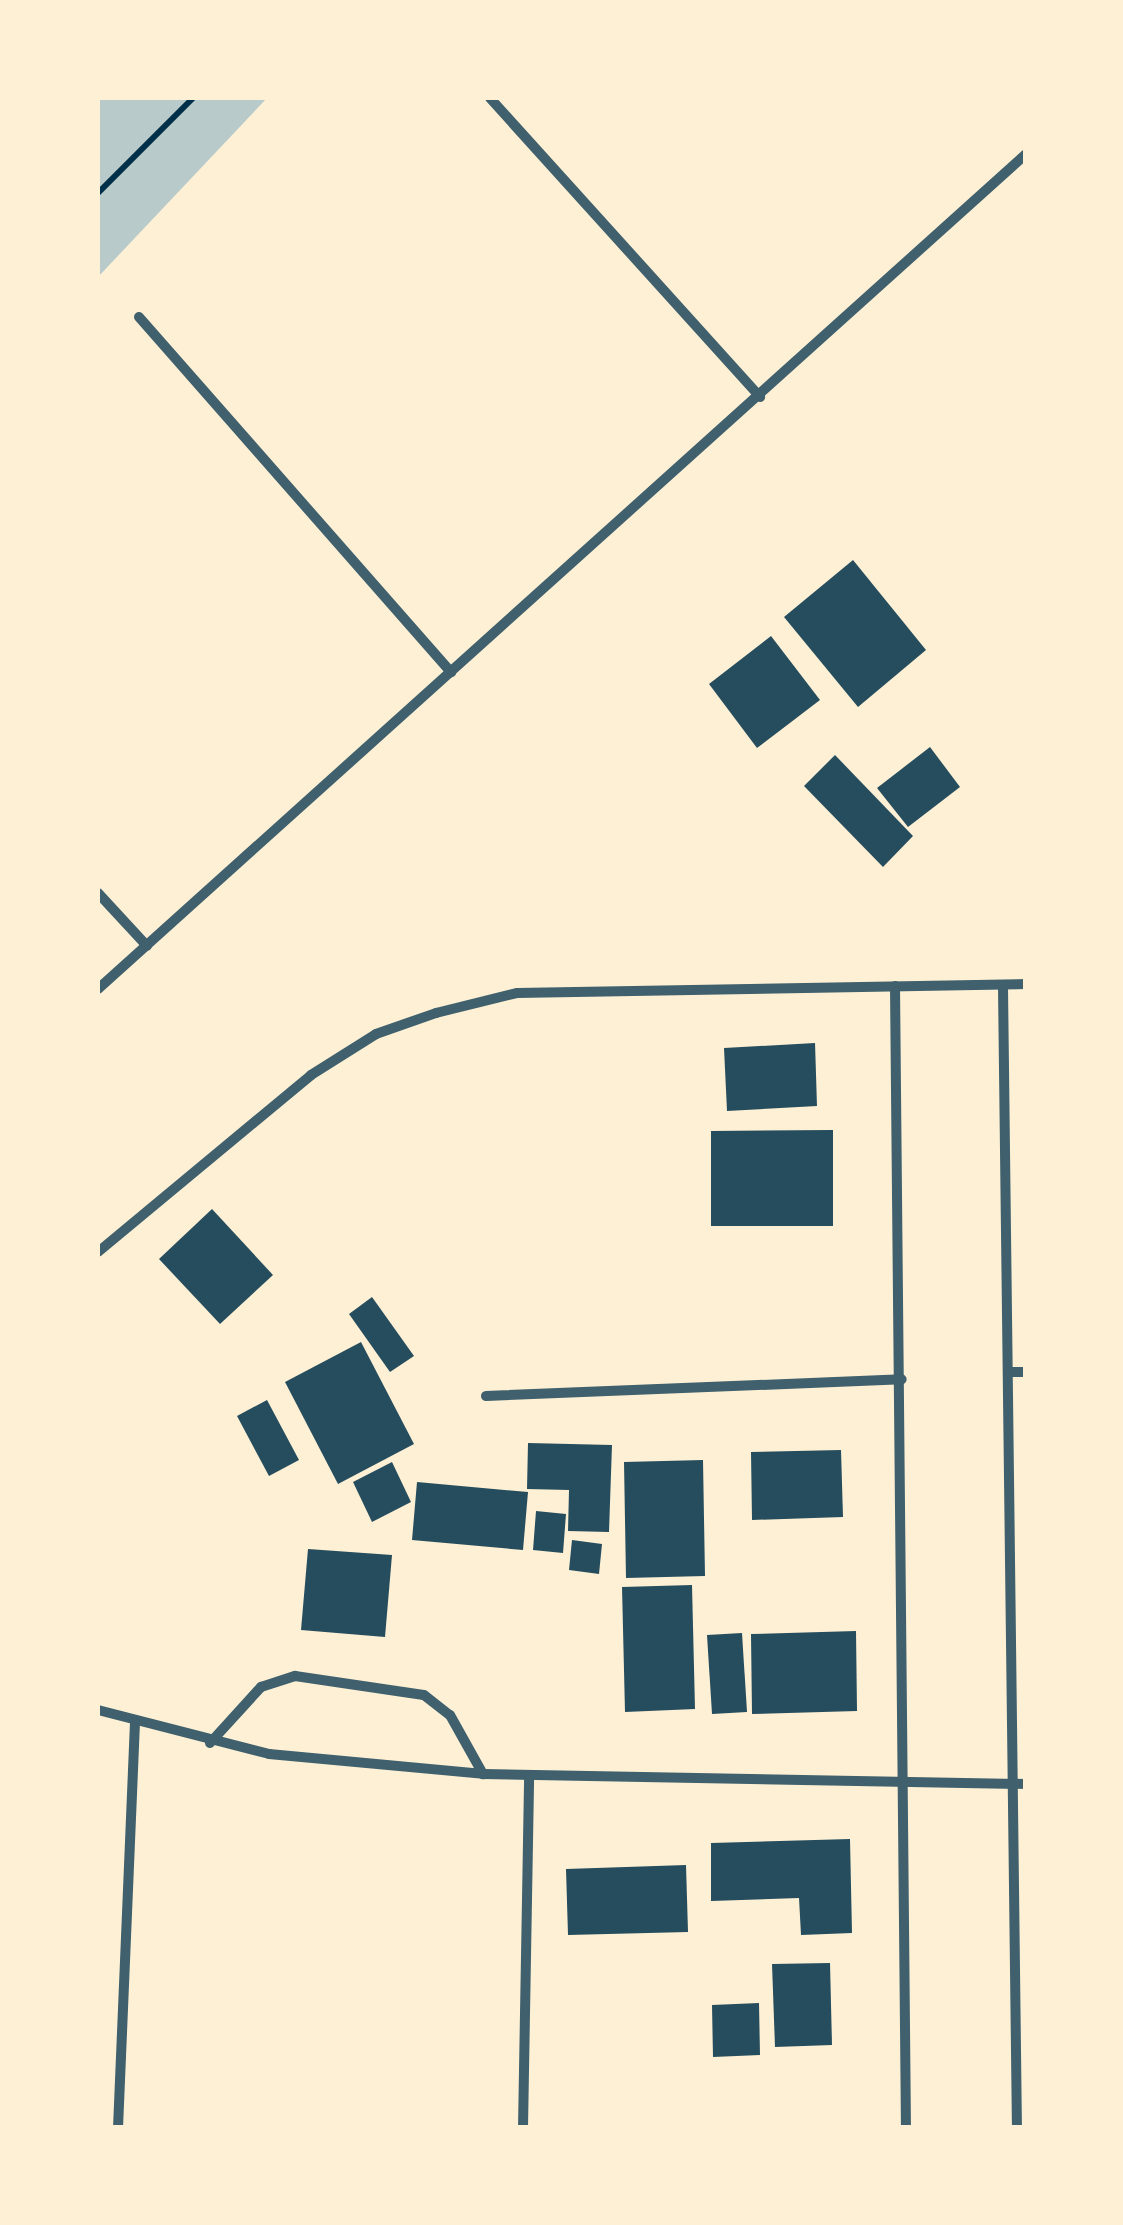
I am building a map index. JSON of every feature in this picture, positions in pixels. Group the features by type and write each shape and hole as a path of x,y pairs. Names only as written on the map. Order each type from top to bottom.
{"street":[{"path":"490,98 760,396"},
{"path":"98,990 1026,154"},
{"path":"139,316 451,672"},
{"path":"98,892 147,946"},
{"path":"98,1252 312,1075 376,1034 436,1013 517,993 1026,984"},
{"path":"895,986 902,1378 906,2128"},
{"path":"1003,987 1019,1783 1017,2128"},
{"path":"1008,1372 1026,1372"},
{"path":"486,1396 902,1378"},
{"path":"210,1744 261,1687 295,1676 424,1695 450,1715 482,1774"},
{"path":"98,1710 210,1744 482,1774 904,1785 1019,1783"},
{"path":"118,2128 136,1723"},
{"path":"523,2128 529,1777"}],"path":[{"path":"98,194 193,98"}],"shaded area":[{"path":"98,98 267,98 98,277"}],"building":[{"path":"853,560 926,650 858,707 784,617"},
{"path":"771,636 820,700 757,748 709,684"},
{"path":"930,747 960,787 908,827 877,788"},
{"path":"835,755 913,836 883,867 804,786"},
{"path":"815,1043 817,1106 727,1111 724,1048"},
{"path":"833,1130 833,1226 711,1226 711,1131"},
{"path":"212,1209 273,1275 220,1324 159,1259"},
{"path":"372,1297 414,1356 390,1372 349,1314"},
{"path":"361,1342 414,1444 338,1484 285,1382"},
{"path":"267,1400 299,1460 269,1476 237,1416"},
{"path":"528,1443 612,1445 609,1532 568,1531 569,1490 527,1489"},
{"path":"841,1450 843,1517 752,1520 751,1452"},
{"path":"703,1460 705,1576 626,1578 624,1462"},
{"path":"392,1462 411,1502 372,1522 353,1482"},
{"path":"417,1482 528,1492 523,1550 412,1540"},
{"path":"536,1511 566,1514 563,1553 533,1550"},
{"path":"572,1540 602,1544 599,1574 569,1570"},
{"path":"308,1549 392,1555 385,1637 301,1630"},
{"path":"692,1585 695,1709 625,1712 622,1587"},
{"path":"856,1631 857,1711 752,1714 751,1634"},
{"path":"742,1633 747,1712 712,1714 707,1635"},
{"path":"850,1839 852,1933 801,1935 799,1898 711,1901 711,1843"},
{"path":"686,1865 688,1932 568,1935 566,1869"},
{"path":"830,1963 832,2045 775,2047 772,1964"},
{"path":"759,2003 760,2055 713,2057 712,2005"}]}
